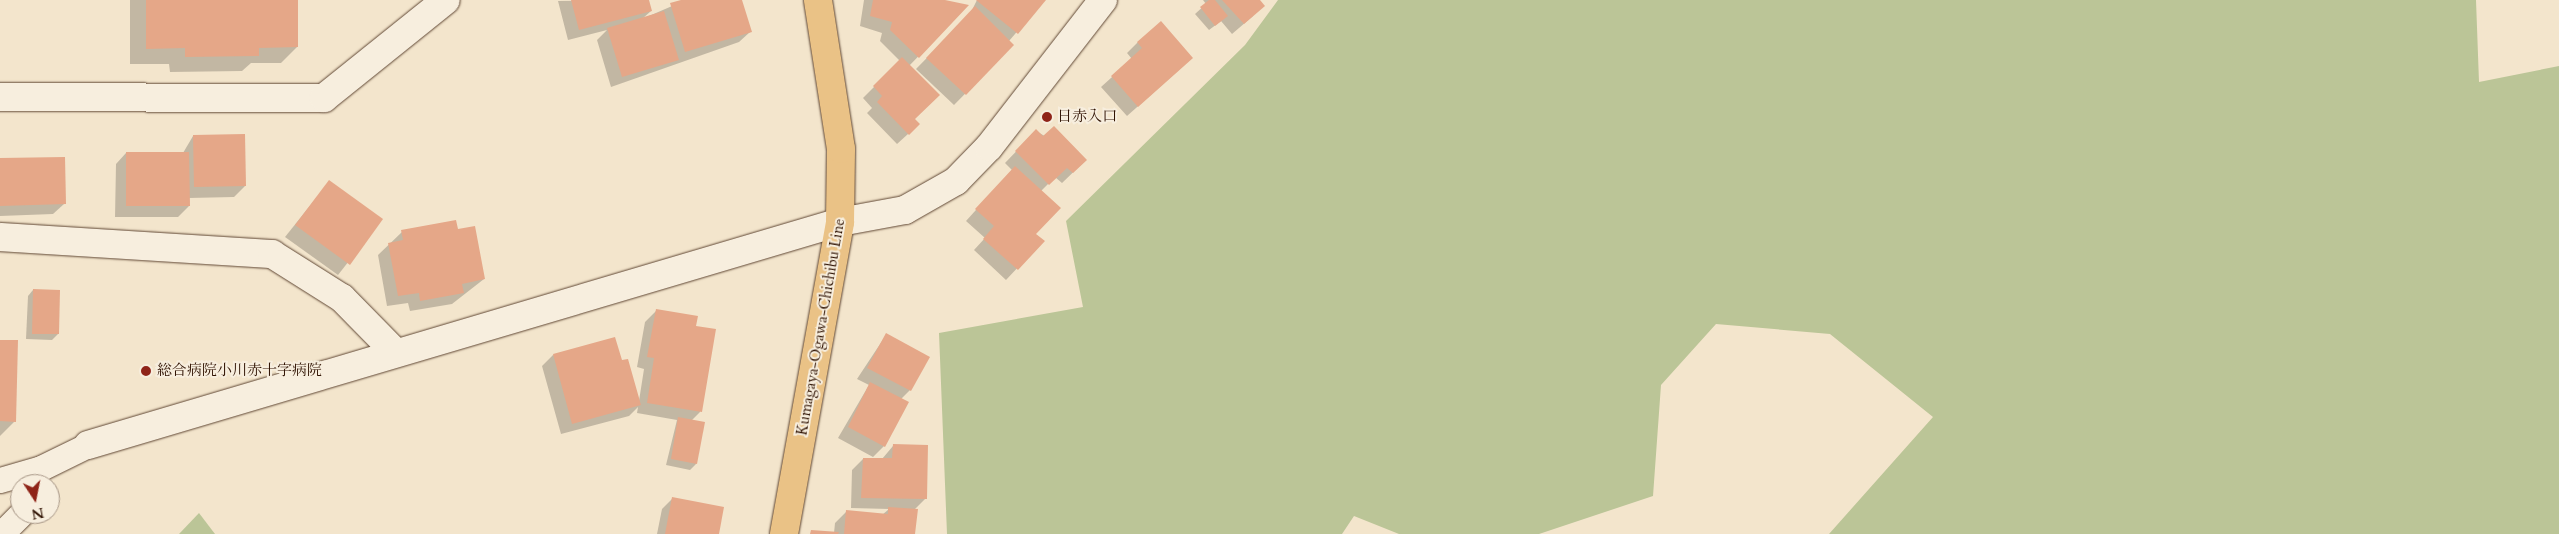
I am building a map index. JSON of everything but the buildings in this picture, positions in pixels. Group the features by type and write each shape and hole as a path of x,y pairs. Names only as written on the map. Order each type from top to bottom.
{"main road":[{"name":"Kumagaya-Ogawa-Chichibu Line","path":"784,534 840,222 841,149 818,0"}],"street":[{"path":"0,97 324,98 446,0"},
{"path":"88,445 395,352 840,222 904,210 956,182 989,147 1103,0"},
{"path":"0,237 272,254 342,298 395,352"}],"lane":[{"path":"0,480 41,468 88,445"},
{"path":"60,474 88,445"},
{"path":"1,534 11,524"}],"green space":[{"path":"1278,0 2476,0 2479,82 2559,66 2559,534 1829,534 1933,417 1830,334 1716,324 1661,385 1653,496 1539,534 1399,534 1354,516 1342,534 947,534 939,333 1083,307 1066,221 1245,45"},
{"path":"199,513 215,534 179,534"}],"place":[{"name":"日赤入口","path":"1047,117"},
{"name":"総合病院小川赤十字病院","path":"146,371"}]}
